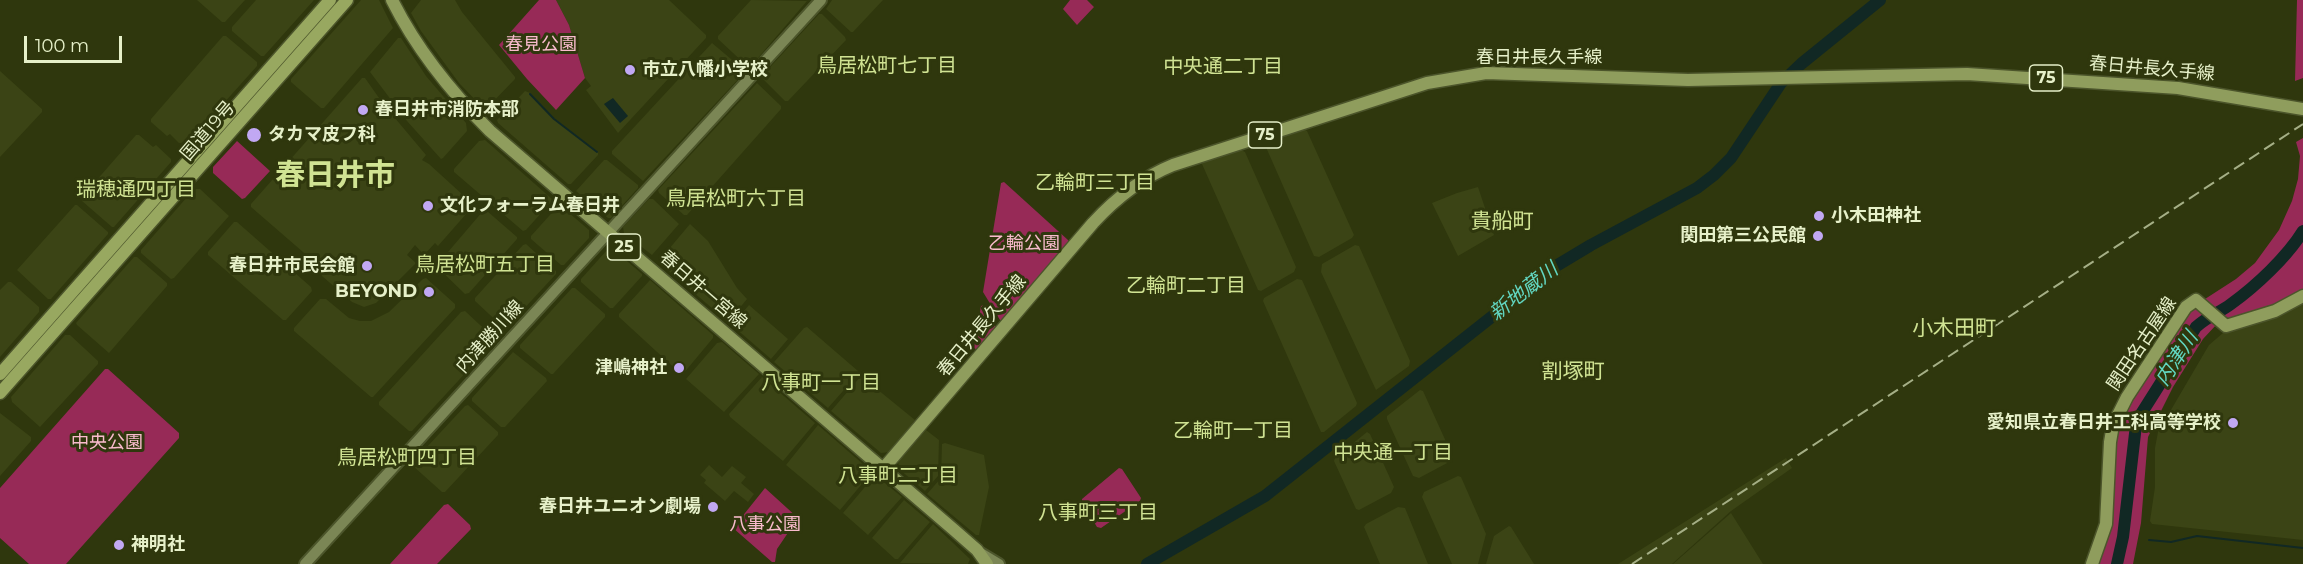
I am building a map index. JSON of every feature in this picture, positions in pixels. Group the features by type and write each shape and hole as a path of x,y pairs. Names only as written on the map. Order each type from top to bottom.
{"highway":[{"name":"国道19号","path":"0,374 330,0"},
{"name":"国道19号","path":"0,393 347,0"}],"main road":[{"name":"春日井一宮線","path":"392,0 414,41 455,95 490,131 977,550 987,564"},
{"name":"内津勝川線","path":"305,564 821,0"},
{"name":"春日井長久手線","path":"883,469 1102,214 1135,185 1163,169 1427,83 1486,73 1688,80 1967,74 2178,88 2299,108"},
{"name":"関田名古屋線","path":"2092,564 2101,541 2107,515 2110,442 2113,425 2127,397 2186,307 2196,300 2226,326 2275,310 2303,296"},
{"path":"977,550 999,564"}],"shaded area":[{"path":"197,0 245,0 225,22 222,22"},
{"path":"256,0 314,0 264,56 261,56 232,31 232,27"},
{"path":"361,0 379,0 393,28 324,108 321,108 291,82 291,79"},
{"path":"421,0 455,0 462,12 515,77 486,109 459,83 421,31 411,13"},
{"name":"市立八幡小学校","path":"556,0 669,0 706,35 706,38 618,133 586,90 591,86 585,78 569,25"},
{"path":"751,0 807,1 751,66 747,66 718,39 718,36"},
{"path":"832,0 883,0 851,32 826,9"},
{"path":"819,14 822,14 846,40 788,101 785,101 761,77"},
{"path":"223,36 226,36 257,62 257,66 189,142 179,143 170,134 167,136 151,122 151,119"},
{"path":"398,38 401,38 426,76 466,123 467,131 441,159 407,121 370,72"},
{"path":"712,43 744,70 744,73 643,181 612,154 612,151"},
{"path":"0,71 42,109 42,112 0,157"},
{"path":"362,78 365,78 384,105 426,155 422,160 474,205 438,246 435,243 424,255 415,245 407,255 416,263 376,303 364,307 352,302 322,276 318,265 251,207 251,204"},
{"path":"757,83 781,106 781,109 687,215 684,215 658,190"},
{"path":"525,91 530,93 555,119 598,152 598,155 571,184 568,184 498,123 497,120"},
{"path":"1303,129 1307,131 1354,235 1319,257 1314,256 1265,145 1268,141"},
{"path":"136,135 153,147 156,145 171,159 171,162 112,227 81,198"},
{"path":"485,140 552,199 526,230 523,231 454,172 454,169 479,141"},
{"path":"1239,149 1245,152 1296,267 1294,272 1261,291 1258,290 1202,164 1203,161"},
{"path":"604,160 638,185 638,188 611,218 608,218 576,191"},
{"path":"1478,187 1494,235 1458,256 1432,203"},
{"path":"194,189 200,189 229,216 171,279 141,253 141,250"},
{"path":"649,199 653,199 679,224 652,255 624,233 623,227"},
{"path":"75,205 108,234 51,299 48,299 17,270"},
{"path":"558,206 561,206 589,230 589,238 564,265 561,265 531,239 531,236"},
{"path":"483,211 487,211 517,239 469,293 465,294 436,266"},
{"path":"234,222 237,222 311,287 312,291 286,320 283,320 208,255 208,252"},
{"path":"690,224 708,241 737,288 747,299 729,321 658,262"},
{"path":"526,244 556,271 556,274 508,326 503,327 475,301 475,298"},
{"path":"1355,245 1359,246 1410,361 1409,366 1376,390 1321,272 1322,264"},
{"path":"608,249 613,249 642,274 613,308 610,308 581,282 581,279"},
{"path":"134,257 137,257 167,283 167,286 109,353 76,323"},
{"path":"426,278 455,304 455,308 373,397 294,331 294,328 320,299 326,299 349,318 371,321 389,312"},
{"path":"1297,279 1302,280 1357,403 1324,432 1321,432 1263,301 1264,298"},
{"path":"650,280 713,335 713,338 683,374 619,317 619,314"},
{"path":"11,282 39,307 39,312 0,357 0,290"},
{"path":"572,288 575,288 605,314 605,317 551,374 520,348 520,345"},
{"name":"愛知県立春日井工科高等学校","path":"2303,301 2303,540 2152,524 2150,521 2155,487 2155,448 2158,432 2209,345 2223,333"},
{"path":"749,305 788,339 771,359 734,327 733,324"},
{"path":"465,311 493,337 493,343 412,431 409,431 379,405 379,402 461,312"},
{"path":"807,327 858,371 858,374 828,408 774,362"},
{"path":"65,335 70,335 98,361 98,364 40,427 12,402 11,397"},
{"path":"722,342 759,374 724,412 686,379 717,343"},
{"path":"513,352 547,381 505,427 501,427 472,401 472,398"},
{"path":"861,376 915,420 890,452 881,453 831,411"},
{"path":"762,377 815,423 783,461 729,414"},
{"path":"1420,390 1423,391 1453,457 1451,461 1419,478 1413,476 1387,416"},
{"path":"468,405 498,432 498,435 445,492 442,492 413,466 413,462"},
{"path":"0,413 31,437 31,441 0,476"},
{"path":"818,425 872,472 840,510 786,465"},
{"path":"926,430 939,440 938,476 925,491 899,469 898,461"},
{"path":"1367,432 1370,434 1394,487 1391,493 1359,510 1356,509 1334,461"},
{"path":"942,444 984,455 989,487 979,535 976,535 927,494 941,478"},
{"path":"1786,458 1792,468 1731,511 1672,564 1618,564"},
{"path":"709,465 722,477 732,466 746,477 741,483 754,494 748,502 734,491 725,501 704,483 706,480 700,475"},
{"path":"875,475 902,497 868,535 843,513"},
{"path":"1458,476 1461,477 1486,534 1478,564 1452,564 1422,497 1424,492"},
{"path":"904,500 930,522 898,559 895,559 872,538"},
{"path":"1398,507 1405,508 1428,564 1380,564 1364,527"},
{"path":"1731,513 1763,564 1673,564"},
{"path":"933,524 970,559 968,564 900,563"},
{"path":"1509,526 1534,564 1486,564 1494,536"}],"green space":[{"name":"春見公園","path":"539,0 556,0 569,25 585,78 556,110 499,45"},
{"path":"1070,0 1087,0 1094,7 1077,25 1063,9"},
{"path":"2297,0 2303,0 2303,78 2295,81"},
{"path":"2303,138 2303,291 2269,307 2226,319 2217,324 2203,339 2173,387 2148,437 2141,523 2133,564 2093,564 2117,428 2133,396 2188,310 2236,279 2255,263 2279,230 2292,201 2298,179 2300,156 2296,142"},
{"path":"237,141 270,171 242,199 213,173 213,167"},
{"name":"乙輪公園","path":"1004,182 1068,240 1068,243 1000,320 983,292 1001,183"},
{"path":"984,305 996,328 977,350 974,348 981,306"},
{"name":"中央公園","path":"105,369 108,369 179,433 179,438 66,564 29,564 0,538 0,488"},
{"path":"1119,468 1122,469 1141,498 1140,501 1101,528 1097,527 1082,499"},
{"name":"八事公園","path":"765,488 798,518 777,549 775,562 772,562 733,528"},
{"path":"448,504 470,525 471,529 437,564 390,564 444,505"}],"water":[{"path":"613,98 628,116 620,123 604,104"}],"waterway":[{"name":"新地蔵川","path":"1147,564 1265,496 1556,266 1697,188 1714,175 1731,158 1781,83 1880,0"},
{"path":"530,94 554,119 597,152"},
{"name":"内津川","path":"2117,564 2123,537 2136,425 2141,414 2196,327 2251,289 2289,251 2303,231"},
{"path":"2149,540 2171,542 2197,536 2303,548"}],"railway":[{"path":"1632,564 2303,124"}],"place":[{"name":"市立八幡小学校","path":"630,70"},
{"name":"春日井市消防本部","path":"363,110"},
{"name":"タカマ皮フ科","path":"254,135"},
{"name":"文化フォーラム春日井","path":"428,206"},
{"name":"小木田神社","path":"1819,216"},
{"name":"関田第三公民館","path":"1818,236"},
{"name":"春日井市民会館","path":"367,266"},
{"name":"BEYOND","path":"429,292"},
{"name":"津嶋神社","path":"679,368"},
{"name":"愛知県立春日井工科高等学校","path":"2233,423"},
{"name":"春日井ユニオン劇場","path":"713,507"},
{"name":"神明社","path":"119,545"}],"district":[{"name":"鳥居松町七丁目","path":"887,66"},
{"name":"中央通二丁目","path":"1223,67"},
{"name":"春日井市","path":"335,176"},
{"name":"乙輪町三丁目","path":"1095,183"},
{"name":"瑞穂通四丁目","path":"136,190"},
{"name":"鳥居松町六丁目","path":"736,199"},
{"name":"貴船町","path":"1502,222"},
{"name":"鳥居松町五丁目","path":"485,265"},
{"name":"乙輪町二丁目","path":"1186,286"},
{"name":"小木田町","path":"1954,329"},
{"name":"割塚町","path":"1573,372"},
{"name":"八事町一丁目","path":"821,383"},
{"name":"乙輪町一丁目","path":"1233,431"},
{"name":"中央通一丁目","path":"1393,453"},
{"name":"鳥居松町四丁目","path":"407,458"},
{"name":"八事町二丁目","path":"898,476"},
{"name":"八事町三丁目","path":"1098,513"}]}
